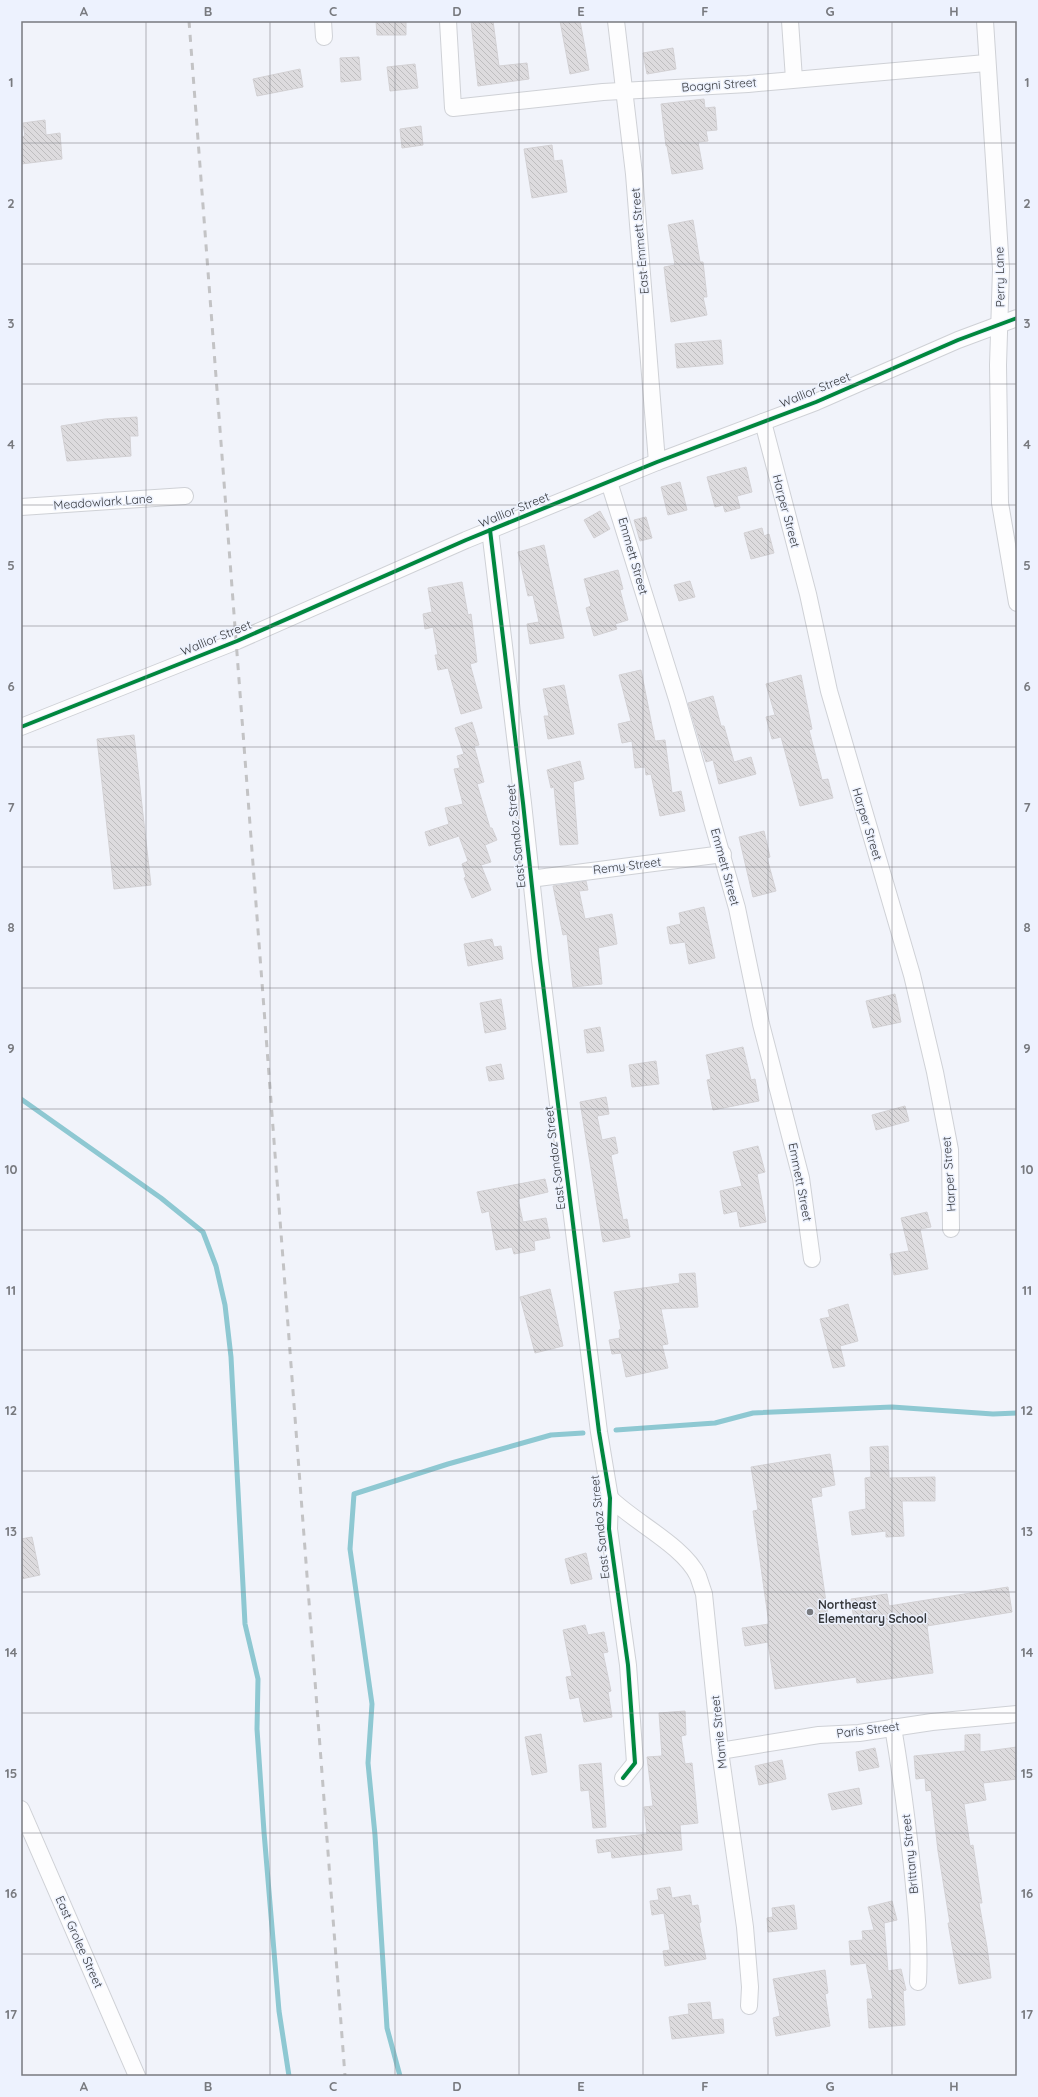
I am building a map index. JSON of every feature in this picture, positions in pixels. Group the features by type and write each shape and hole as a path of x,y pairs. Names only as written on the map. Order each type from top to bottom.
{"street":[{"name":"Boagni Street","path":"448,21 453,108 626,92 986,63"},
{"name":"East Emmett Street","path":"616,21 619,55 626,92 634,174 657,462"},
{"path":"790,21 794,79"},
{"name":"Perry Lane","path":"985,21 986,63 1001,269 1001,323 998,365 1000,503 1012,540 1017,603"},
{"name":"Wallior Street","path":"21,727 237,641 376,578 490,530 657,462 816,402 958,340 1017,318"},
{"name":"Harper Street","path":"763,422 808,594 829,691 912,975 950,1150 952,1229"},
{"name":"Emmett Street","path":"609,482 619,510 652,624 677,699 723,854 737,908 761,1024 799,1170 810,1237 812,1259"},
{"name":"Meadowlark Lane","path":"21,507 185,496"},
{"name":"East Sandoz Street","path":"490,530 523,803 530,879 599,1432 610,1498 609,1529 628,1665 636,1763 623,1778"},
{"name":"Remy Street","path":"530,879 723,854"},
{"name":"Mamie Street","path":"610,1498 625,1513 671,1545 698,1575 704,1594 720,1751 745,1927 750,1987 749,2006"},
{"name":"Paris Street","path":"720,1751 819,1735 859,1733 1017,1714"},
{"name":"Brittany Street","path":"893,1728 905,1801 917,1918 918,1982"},
{"name":"East Grolee Street","path":"21,1808 137,2076"}],"building":[{"path":"376,21 406,21 406,35 377,35"},
{"path":"471,21 493,21 499,66 527,63 529,79 478,86"},
{"path":"560,21 580,21 589,70 570,74"},
{"path":"673,48 676,69 647,74 643,53"},
{"path":"359,57 361,80 341,82 340,58"},
{"path":"415,64 418,88 390,91 387,67"},
{"path":"300,69 303,87 257,96 253,79"},
{"path":"704,99 705,108 715,107 717,130 706,131 708,141 698,142 703,169 672,174 666,146 661,104"},
{"path":"45,120 46,135 60,133 62,159 21,164 21,137 25,136 23,123"},
{"path":"421,126 423,145 402,148 400,129"},
{"path":"552,145 554,161 562,160 567,192 532,198 524,149"},
{"path":"693,220 700,262 703,262 707,297 703,297 707,315 671,322 664,267 675,265 668,225"},
{"path":"721,340 723,364 677,368 675,344"},
{"path":"137,417 138,436 130,436 131,456 67,461 61,426 105,419"},
{"path":"746,467 752,492 737,496 740,508 725,512 723,505 715,507 707,477"},
{"path":"680,482 687,510 668,515 661,487"},
{"path":"600,511 610,529 594,538 584,520"},
{"path":"646,517 652,538 640,541 634,520"},
{"path":"762,528 764,536 769,534 774,553 751,559 744,533"},
{"path":"544,545 564,638 530,644 527,624 539,622 533,595 528,596 518,552"},
{"path":"618,570 623,589 620,590 628,620 615,624 617,629 594,636 586,608 591,606 584,579"},
{"path":"690,581 695,597 679,601 674,585"},
{"path":"462,582 468,615 471,614 477,662 470,664 482,708 461,714 448,668 438,670 435,655 438,655 433,627 425,629 423,614 432,612 428,588"},
{"path":"641,670 655,741 665,740 672,793 681,791 685,811 660,816 651,774 646,775 645,767 635,768 632,741 622,743 618,724 631,721 619,675"},
{"path":"801,675 812,729 809,730 822,780 828,779 833,798 800,806 781,737 772,739 766,717 775,715 766,684"},
{"path":"564,685 574,734 548,739 544,716 549,716 543,689"},
{"path":"713,696 721,726 724,726 734,762 751,757 756,774 719,784 713,760 706,762 688,703"},
{"path":"472,722 479,745 474,746 484,782 477,784 490,828 492,828 497,840 485,845 491,862 481,865 491,890 472,898 464,878 466,877 462,864 468,861 459,836 429,846 425,832 449,824 445,808 463,804 454,769 460,768 457,756 464,754 455,728"},
{"path":"134,735 151,885 114,889 97,739"},
{"path":"580,761 584,779 573,782 578,844 560,845 554,787 551,788 547,770"},
{"path":"764,831 770,857 767,858 776,891 753,897 739,837"},
{"path":"586,881 588,890 579,891 585,919 612,914 617,944 598,948 602,984 573,987 567,934 563,935 553,886"},
{"path":"704,907 715,958 689,964 685,942 670,944 667,927 681,924 679,913"},
{"path":"492,939 494,947 501,946 503,959 468,966 464,944"},
{"path":"895,994 901,1022 873,1028 866,1001"},
{"path":"501,999 506,1029 485,1033 480,1003"},
{"path":"600,1027 604,1051 587,1053 584,1030"},
{"path":"743,1047 751,1080 755,1079 759,1101 713,1110 707,1080 711,1079 706,1055"},
{"path":"656,1061 659,1084 632,1087 629,1065"},
{"path":"501,1064 504,1079 489,1081 486,1067"},
{"path":"606,1097 609,1114 597,1116 602,1140 615,1137 618,1153 611,1155 623,1220 627,1219 630,1237 603,1242 580,1102"},
{"path":"905,1106 909,1121 876,1130 872,1115"},
{"path":"758,1146 765,1172 757,1174 766,1222 740,1227 737,1211 724,1214 720,1191 742,1186 733,1152"},
{"path":"545,1179 548,1192 518,1199 523,1222 546,1218 550,1238 534,1241 535,1250 514,1254 512,1247 496,1250 489,1211 482,1213 477,1192"},
{"path":"927,1212 931,1227 920,1229 928,1269 894,1275 890,1254 909,1251 901,1218"},
{"path":"695,1273 698,1307 661,1309 668,1344 662,1345 668,1368 626,1377 621,1353 612,1354 609,1340 620,1338 619,1330 621,1329 614,1292 680,1283 679,1274"},
{"path":"550,1289 563,1346 535,1353 520,1297"},
{"path":"848,1304 858,1341 840,1346 845,1366 833,1368 820,1319 830,1317 828,1310"},
{"path":"888,1446 889,1478 935,1477 935,1501 902,1501 904,1536 886,1537 886,1531 852,1535 849,1512 866,1509 865,1478 871,1477 870,1447"},
{"path":"830,1454 835,1485 821,1488 822,1496 811,1498 829,1623 854,1620 851,1599 887,1594 889,1606 1008,1587 1012,1612 927,1626 933,1673 857,1683 856,1677 775,1689 768,1642 745,1646 742,1628 769,1624 753,1511 758,1510 751,1467"},
{"path":"32,1537 40,1575 21,1579 21,1539"},
{"path":"586,1553 592,1579 571,1584 565,1559"},
{"path":"585,1625 588,1635 604,1632 608,1652 603,1653 611,1691 608,1692 612,1717 584,1722 579,1697 570,1699 566,1677 572,1676 563,1630"},
{"path":"685,1711 686,1735 681,1736 685,1764 692,1763 698,1823 680,1825 682,1850 612,1858 611,1851 598,1853 596,1840 647,1834 644,1807 653,1806 647,1757 662,1756 659,1713"},
{"path":"541,1734 547,1772 532,1775 525,1737"},
{"path":"980,1734 980,1752 1017,1747 1017,1779 983,1783 986,1800 964,1804 970,1846 973,1845 982,1903 979,1903 991,1978 959,1984 948,1923 950,1923 938,1851 931,1790 926,1791 925,1778 916,1779 914,1756 965,1751 965,1735"},
{"path":"875,1748 879,1767 859,1771 856,1752"},
{"path":"782,1760 786,1779 759,1785 755,1766"},
{"path":"601,1763 606,1827 593,1828 589,1790 581,1791 579,1765"},
{"path":"859,1788 862,1804 832,1810 828,1794"},
{"path":"670,1887 672,1898 690,1895 692,1906 698,1905 701,1922 699,1923 706,1959 665,1966 663,1951 670,1950 664,1913 652,1915 650,1901 659,1900 657,1889"},
{"path":"892,1901 897,1920 884,1923 888,1971 901,1969 906,1990 903,1991 905,2025 869,2028 867,1999 873,1999 866,1963 851,1965 849,1941 863,1940 862,1931 874,1930 868,1907"},
{"path":"794,1905 797,1929 768,1932 767,1918 773,1917 772,1908"},
{"path":"825,1970 828,1993 825,1994 830,2026 776,2036 773,2018 780,2016 773,1979"},
{"path":"710,2002 712,2020 723,2019 724,2033 672,2039 669,2017 689,2014 688,2004"}],"waterway":[{"path":"21,1099 161,1198 203,1232 216,1266 225,1305 231,1357 245,1624 258,1679 257,1729 264,1832 279,2011 289,2076"},
{"path":"616,1430 715,1423 753,1413 892,1407 993,1414 1017,1413"},
{"path":"400,2076 387,2028 375,1835 368,1763 372,1704 350,1549 354,1494 448,1464 551,1435 583,1433"}],"railway":[{"path":"189,21 345,2076"}],"cycle path":[{"path":"21,727 237,641 466,540 657,462 816,402 958,340 1017,318"},
{"path":"490,530 523,803 540,960 599,1432 610,1498 609,1529 628,1665 635,1763 623,1778"}],"place":[{"name":"Northeast Elementary School","path":"810,1612"}]}
